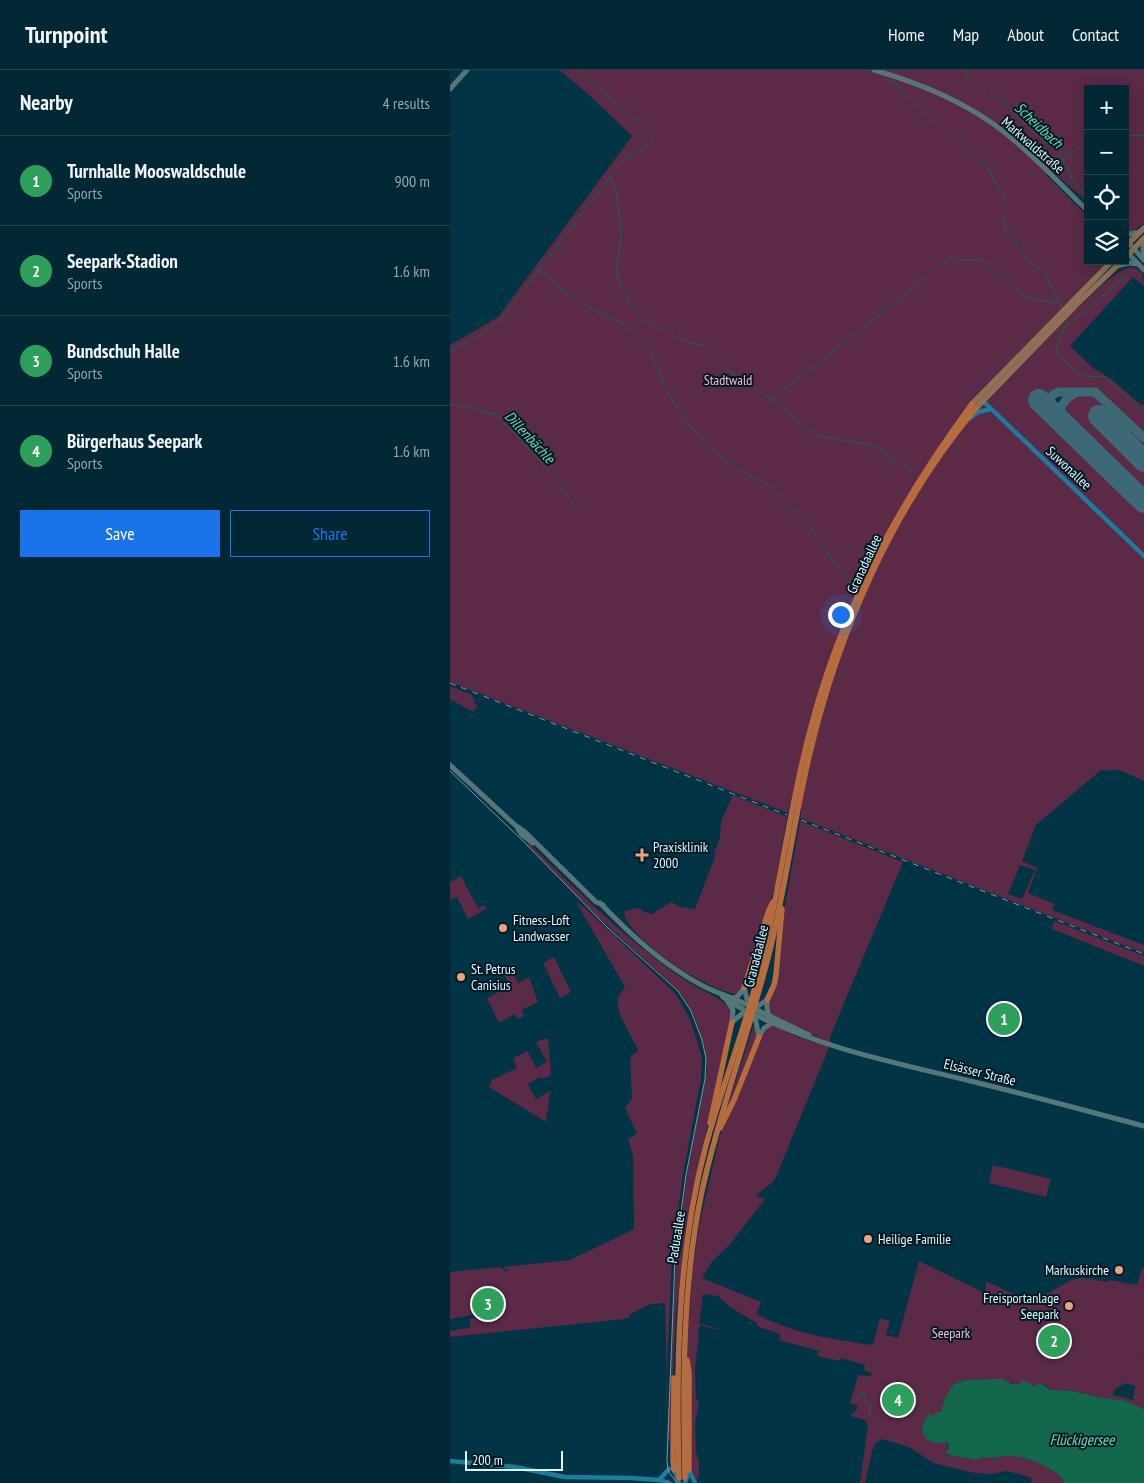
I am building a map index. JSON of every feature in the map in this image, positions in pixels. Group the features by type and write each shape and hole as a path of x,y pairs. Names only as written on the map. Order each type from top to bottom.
{"highway":[{"name":"Granadaallee","path":"796,805 820,714 841,650 863,594 904,512 974,406"},
{"name":"Granadaallee","path":"752,1010 779,898 805,750 822,689 836,649 869,571 892,526 919,481 974,406"},
{"path":"744,988 769,910 779,898"},
{"path":"767,1000 774,986 776,975 782,918 779,898"},
{"name":"Paduaallee","path":"679,1478 678,1359 684,1268 692,1216 706,1147 752,1010"},
{"path":"706,1147 732,1022"},
{"name":"Paduaallee","path":"679,1478 687,1294 694,1238 702,1192 716,1134 743,1035"},
{"path":"716,1134 724,1122 759,1037"},
{"path":"684,1346 689,1373 690,1470"},
{"path":"678,1359 673,1396 673,1460 679,1478"}],"main road":[{"path":"450,89 467,70"},
{"name":"Markwaldstraße","path":"874,70 936,91 982,117 1024,150 1084,207"},
{"path":"1129,234 1142,230"},
{"path":"1129,246 1142,230"},
{"path":"1134,249 1144,238"},
{"path":"1144,238 1144,258"},
{"path":"1129,249 1134,249 1144,258"},
{"path":"1129,252 1144,270"},
{"path":"1117,266 1129,263 1138,264"},
{"name":"Granadaallee","path":"974,406 1108,265"},
{"name":"Granadaallee","path":"980,399 989,393 1117,266"},
{"name":"Elsässer Straße","path":"450,765 518,828 525,832 596,902 603,905"},
{"name":"Elsässer Straße","path":"586,892 596,896 651,953 685,976 752,1010 772,1023 868,1057 979,1083 1144,1126"},
{"path":"610,907 612,914"},
{"path":"732,1022 733,1010 730,999 738,996 744,988"},
{"path":"744,988 759,1037"},
{"path":"732,1022 767,1000"},
{"path":"767,1000 767,1009 770,1016"},
{"name":"Elsässer Straße","path":"752,1010 770,1016 808,1035 810,1038"},
{"path":"759,1037 764,1028 772,1023"}],"street":[{"path":"966,419 978,412 991,409 989,393"},
{"name":"Suwonallee","path":"980,399 1144,556"},
{"path":"450,1461 515,1467 564,1476 623,1477 669,1483"},
{"path":"657,1482 679,1478 690,1470 695,1483"}],"green space":[{"name":"Stadtwald","path":"559,70 1144,70 1144,223 1134,231 1129,232 1129,85 1084,85 1084,199 1051,170 1046,175 1084,213 1084,265 1103,265 1040,332 1073,311 1116,274 1130,267 1140,271 1144,279 1144,286 1133,277 1070,346 1093,368 1111,379 1140,404 1144,405 1144,435 1096,390 1052,391 1043,394 1034,405 1144,512 1144,781 1120,771 1101,770 1036,825 1022,861 1037,868 1028,893 1055,904 1052,910 1144,945 1144,953 800,818 802,808 790,803 788,813 450,682 450,345 498,317 632,136 587,93","holes":["1020,865 1035,870 1022,899 1008,894"]},
{"path":"1078,393 1095,394 1144,441 1144,492 1063,414 1063,406 1073,395"},
{"path":"450,686 472,695 477,707 473,712 450,699"},
{"path":"733,795 787,817 776,883 743,987 736,994 707,984 673,964 657,952 631,927 624,915 625,911 639,908 644,912 652,914 671,902 681,907 695,909 716,854 714,852 720,838 721,821"},
{"path":"800,821 903,862 830,1037 830,1043 773,1016 769,1011 769,1001 779,972 785,906"},
{"path":"529,843 586,899 645,950 694,986 724,1002 732,1012 693,1192 676,1312 670,1442 667,1438 676,1258 687,1175 707,1070 705,1048 694,1015 680,992 597,916 527,845"},
{"path":"461,876 478,908 484,905 486,909 468,919 457,897 450,900 450,882"},
{"path":"576,902 585,908 676,994 690,1019 702,1057 701,1079 683,1174 672,1257 667,1377 665,1303 650,1304 625,1319 450,1337 450,1331 471,1327 469,1319 502,1313 497,1287 474,1291 477,1310 472,1312 472,1315 450,1319 450,1272 500,1267 507,1272 503,1267 570,1260 634,1229 633,1156 628,1139 637,1134 625,1108 632,1099 630,1058 638,1050 620,1015 617,999 625,987"},
{"path":"1054,921 1144,956 1144,966 1052,929"},
{"path":"554,957 571,992 560,998 543,963"},
{"path":"512,970 518,983 529,977 538,1002 521,1010 524,1016 518,1019 515,1014 499,1023 487,998 510,986 504,974"},
{"path":"755,1021 756,1039 724,1117"},
{"name":"Seepark","path":"772,1025 798,1037 829,1047 775,1179 756,1196 765,1199 731,1243 710,1264 702,1278 761,1302 756,1314 770,1321 827,1338 873,1345 880,1318 890,1321 886,1335 898,1338 919,1261 985,1293 986,1282 1029,1299 1040,1297 1067,1282 1077,1279 1086,1278 1109,1282 1109,1280 1137,1285 1142,1268 1144,1269 1144,1410 1122,1400 1073,1391 1051,1390 1045,1385 977,1381 954,1384 941,1412 931,1416 930,1414 923,1422 924,1424 922,1425 930,1441 937,1443 945,1441 948,1443 946,1454 953,1457 956,1455 976,1460 1008,1456 1025,1458 1055,1472 1065,1483 1030,1483 1032,1478 1007,1471 991,1474 975,1473 933,1463 911,1448 883,1439 875,1443 865,1483 860,1483 868,1425 865,1420 851,1416 858,1406 850,1403 858,1375 871,1376 872,1373 864,1370 865,1365 841,1358 840,1361 817,1356 819,1351 779,1340 780,1334 757,1326 757,1323 730,1307 718,1296 703,1294 699,1323 719,1330 700,1325 698,1333 695,1367 696,1400 699,1401 695,1423 699,1478 696,1480 692,1470 691,1379 687,1348 692,1274 699,1226 720,1135 765,1028","holes":["1126,1383 1135,1386 1133,1400 1113,1395 1115,1389"]},
{"path":"548,1038 551,1075 542,1079 540,1077 528,1084 536,1099 550,1091 546,1122 489,1087 492,1080 517,1068 513,1058 528,1051 536,1068 547,1062 536,1042"},
{"path":"993,1165 1051,1179 1046,1197 989,1183"}],"water":[{"name":"Flückigersee","path":"1003,1379 1011,1384 1021,1384 1021,1381 1026,1381 1034,1386 1040,1383 1051,1390 1073,1391 1122,1400 1142,1408 1144,1410 1144,1483 1065,1483 1055,1472 1033,1461 1008,1456 976,1460 960,1458 956,1455 954,1457 946,1453 949,1445 947,1442 936,1443 926,1439 922,1430 924,1421 930,1414 932,1416 937,1412 941,1412 945,1398 954,1384 966,1380"}],"waterway":[{"path":"578,70 643,127 652,138"},
{"name":"Scheidbach","path":"964,70 971,83"},
{"path":"885,79 895,82 904,94 938,128"},
{"name":"Scheidbach","path":"991,94 1008,106 1018,118 1057,152 1067,166 1072,179 1084,192"},
{"path":"1129,136 1144,135"},
{"path":"960,138 969,151 985,163 1006,201"},
{"path":"450,351 481,334 503,317 623,160 650,144"},
{"path":"1063,160 1067,154 1084,145"},
{"path":"610,177 617,194 621,235 617,276 628,301 641,319 665,331"},
{"path":"1005,216 1004,224 1007,233 1031,263 1045,273 1062,307"},
{"path":"931,270 952,257 957,260 982,260 1027,298 1056,303"},
{"path":"538,271 548,275 559,288 577,300"},
{"path":"1066,327 1127,275"},
{"path":"772,399 915,287 923,277"},
{"path":"582,303 626,325 651,351 664,386"},
{"path":"1067,322 1057,348 1063,359 1074,370 1083,375 1092,377 1104,376 1144,414"},
{"path":"672,335 706,348"},
{"path":"715,358 727,370 773,400 815,435 876,446 898,461"},
{"path":"666,390 685,420 712,450 737,469 769,485 781,498"},
{"name":"Dillenbächle","path":"450,403 497,415 553,475 578,511"},
{"path":"889,455 892,467"},
{"path":"903,464 912,471"},
{"path":"785,503 808,524 817,538"},
{"path":"820,543 846,579 853,585"},
{"path":"856,1400 863,1392 865,1400 870,1405 870,1415"}],"taxiway":[{"path":"1049,410 1049,399 1059,392 1095,392 1144,438"},
{"path":"1061,422 1059,413 1063,404 1069,397 1078,392"}],"runway":[{"path":"1039,400 1144,502"},
{"path":"1099,416 1144,461"}],"tram line":[{"path":"450,771 524,842 608,928 678,991 691,1011 702,1040 706,1058 705,1079 686,1175 675,1258 667,1460 668,1471 677,1483"}],"railway":[{"path":"450,683 787,815"},
{"path":"801,820 1144,954"}],"place":[{"name":"Praxisklinik 2000","path":"642,855"},
{"name":"Fitness-Loft Landwasser","path":"503,928"},
{"name":"St. Petrus Canisius","path":"461,977"},
{"name":"Turnhalle Mooswaldschule","path":"1004,1019"},
{"name":"Heilige Familie","path":"868,1239"},
{"name":"Markuskirche","path":"1119,1270"},
{"name":"Bundschuh Halle","path":"488,1304"},
{"name":"Freisportanlage Seepark","path":"1069,1306"},
{"name":"Seepark-Stadion","path":"1054,1341"},
{"name":"Bürgerhaus Seepark","path":"898,1400"}]}
